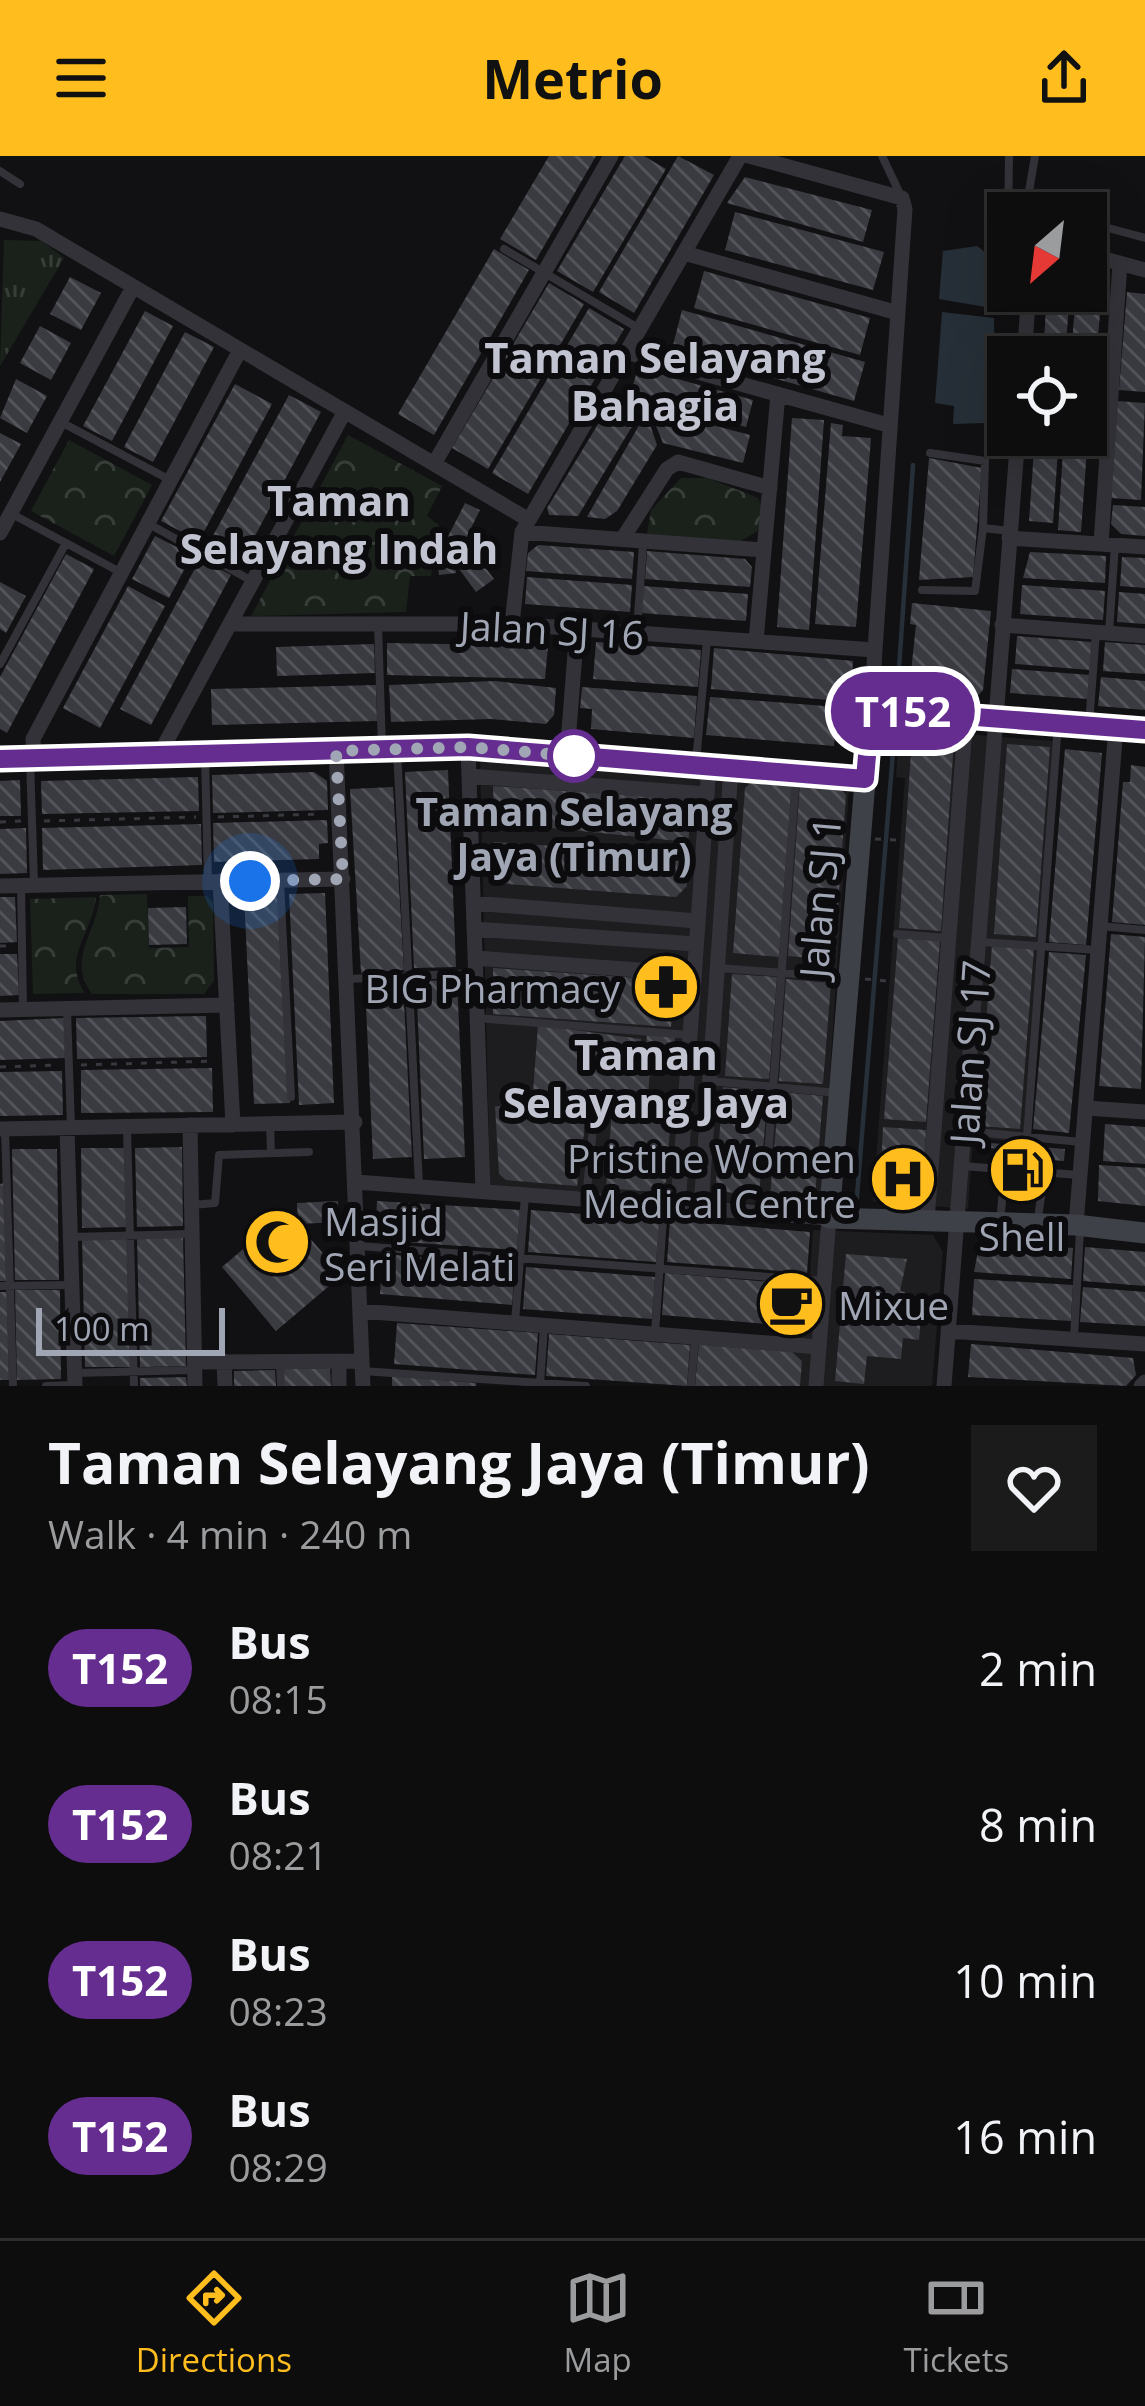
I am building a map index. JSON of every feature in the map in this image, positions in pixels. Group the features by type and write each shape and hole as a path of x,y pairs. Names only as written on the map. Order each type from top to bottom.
{"street":[{"path":"434,464 611,156"},
{"path":"512,624 525,526 744,156 902,198"},
{"name":"Jalan SJ 1","path":"816,1386 839,1094 858,979 865,779 907,220 902,198"},
{"path":"1,222 36,230 434,464 525,526 764,550"},
{"path":"685,253 898,313"},
{"path":"1107,260 1145,270"},
{"path":"1108,545 1120,263"},
{"path":"0,533 133,287"},
{"path":"32,758 33,739 240,350"},
{"path":"626,352 888,425"},
{"path":"756,641 778,394"},
{"path":"159,755 345,411"},
{"name":"Jalan SJ 17","path":"944,1386 1016,456"},
{"path":"623,538 667,470 678,462 770,488"},
{"path":"1010,534 1145,547"},
{"name":"Jalan SJ 16","path":"230,624 512,624 874,650"},
{"path":"1002,625 1145,636"},
{"path":"567,755 577,628"},
{"path":"871,709 1145,730"},
{"name":"Jalan SJ 17","path":"927,1221 966,715"},
{"path":"1078,1226 1116,728"},
{"path":"0,759 468,747 865,779"},
{"path":"468,747 483,1191"},
{"path":"190,1125 195,1372 224,1361 339,1361 362,1373 336,751"},
{"path":"671,1206 685,1106 712,766"},
{"path":"701,1208 717,968 712,766"},
{"path":"469,776 707,794"},
{"path":"0,886 343,879"},
{"path":"214,881 233,1125"},
{"path":"473,903 698,921"},
{"path":"474,929 696,944"},
{"path":"476,966 694,974"},
{"path":"0,1010 226,1006"},
{"path":"1086,1108 1145,1112"},
{"path":"3,1129 355,1122"},
{"path":"69,1127 75,1381"},
{"path":"356,1181 829,1218 1038,1224 1145,1233"},
{"path":"360,1311 819,1347"},
{"path":"948,1331 1145,1344"},
{"path":"224,1361 224,1386"},
{"path":"339,1361 339,1386"}],"lane":[{"path":"882,156 902,198"},
{"path":"1008,192 1009,156"},
{"path":"1029,192 1035,156"},
{"path":"0,171 20,184"},
{"path":"1107,228 1145,238"},
{"path":"504,249 640,329"},
{"path":"60,422 171,481"},
{"path":"922,590 975,591 982,528 985,460 930,453"},
{"path":"10,513 122,573"},
{"path":"148,524 253,581"},
{"path":"982,528 1010,534"},
{"path":"637,632 644,540"},
{"path":"0,664 66,543"},
{"path":"1089,725 1103,633 1108,545"},
{"path":"378,623 408,976 419,1186"},
{"path":"707,638 712,766"},
{"path":"1027,1137 1058,723"},
{"path":"205,754 214,881"},
{"path":"23,1010 32,758"},
{"path":"767,1171 796,773"},
{"path":"280,880 291,1097"},
{"path":"1100,926 1145,930"},
{"path":"897,934 949,938"},
{"path":"978,942 1098,950"},
{"path":"348,979 476,966"},
{"path":"717,968 858,979"},
{"path":"68,1008 69,1127"},
{"path":"477,1018 690,1035"},
{"path":"710,1082 839,1094"},
{"path":"586,1199 596,1099 685,1106"},
{"path":"270,1124 271,1152"},
{"path":"127,1126 134,1386"},
{"path":"3,1129 5,1286 14,1386"},
{"path":"963,1130 1083,1142"},
{"path":"192,1205 215,1203 219,1155 309,1152"},
{"path":"960,1166 1080,1175"},
{"path":"1000,1223 1006,1170"},
{"path":"1038,1224 1044,1172"},
{"path":"515,1323 525,1195"},
{"path":"655,1334 659,1269 671,1206"},
{"path":"1074,1337 1078,1226"},
{"path":"71,1237 192,1234"},
{"path":"358,1246 824,1281"},
{"path":"5,1286 72,1285"},
{"path":"540,1384 544,1325"},
{"path":"691,1386 694,1337"},
{"path":"280,1361 281,1386"},
{"path":"46,1386 134,1372 195,1372"},
{"path":"362,1373 586,1386"}],"path":[{"path":"0,822 340,814"},
{"path":"878,839 897,840"},
{"path":"858,979 887,981"},
{"path":"0,1067 229,1061"}],"shaded area":[{"path":"977,246 985,253 987,307 939,299 943,251"},
{"path":"942,312 994,318 994,336 987,336 984,423 953,424 954,406 935,403"},
{"path":"899,729 1054,741 1023,1142 973,1138 968,1209 873,1201 905,778 896,777"},
{"path":"480,758 849,788 821,1209 490,1185"},
{"path":"813,1230 933,1235 943,1252 932,1386 774,1386 782,1273 810,1275"}],"green space":[{"path":"4,240 42,241 64,258 0,366"},
{"path":"348,435 442,486 427,516 439,525 431,576 410,576 406,612 251,616"},
{"path":"69,440 152,485 114,556 31,511"},
{"path":"681,478 708,478 758,498 762,507 758,531 739,542 647,534 651,510"},
{"path":"147,894 149,948 189,947 188,896 207,896 213,903 214,981 204,994 92,994 82,957 100,895"},
{"path":"96,897 77,957 78,980 85,993 33,994 30,899"}],"building":[{"path":"549,156 596,156 536,260 500,239"},
{"path":"625,156 644,156 666,169 593,292 557,271"},
{"path":"678,156 714,175 634,313 599,292"},
{"path":"745,177 872,210 863,242 727,203"},
{"path":"735,212 884,252 873,290 725,250"},
{"path":"494,249 529,270 434,435 398,414"},
{"path":"704,271 870,318 860,355 694,308"},
{"path":"70,277 101,293 81,330 50,314"},
{"path":"549,283 584,304 488,469 452,448"},
{"path":"1127,292 1145,294 1145,392 1119,390"},
{"path":"589,308 624,329 528,494 492,473"},
{"path":"682,310 865,362 854,401 672,349"},
{"path":"145,311 173,326 112,441 83,426"},
{"path":"1046,312 1068,312 1067,336 1044,336"},
{"path":"1074,312 1100,312 1098,336 1073,336"},
{"path":"40,326 71,343 51,380 20,363"},
{"path":"185,332 214,347 153,462 124,447"},
{"path":"638,368 753,400 746,427 630,395"},
{"path":"16,379 47,396 27,433 0,418"},
{"path":"235,384 272,404 199,541 161,521"},
{"path":"289,395 321,412 241,562 208,545"},
{"path":"614,398 645,405 578,516 549,515 547,508"},
{"path":"1117,401 1145,403 1141,500 1111,498"},
{"path":"659,411 750,435 743,463 663,443 656,426"},
{"path":"646,413 657,445 617,511 605,519 587,517"},
{"path":"792,418 824,420 809,630 777,627"},
{"path":"831,423 843,425 842,436 871,438 856,627 815,624"},
{"path":"0,433 21,444 0,482"},
{"path":"1034,456 1058,456 1053,523 1029,521"},
{"path":"1063,456 1086,456 1081,532 1058,530"},
{"path":"929,458 982,468 973,577 919,580"},
{"path":"465,503 480,510 454,562 456,573 439,575 437,558"},
{"path":"1113,505 1145,507 1145,536 1121,534 1111,524"},
{"path":"155,536 192,555 169,598 132,579"},
{"path":"538,545 634,552 632,579 526,571 528,553"},
{"path":"471,549 494,579 476,592 454,562"},
{"path":"647,551 745,559 752,567 750,587 645,579"},
{"path":"1030,552 1106,556 1105,583 1023,578"},
{"path":"66,554 94,569 7,733 0,729 0,677"},
{"path":"1122,557 1145,558 1145,588 1120,586"},
{"path":"200,559 231,575 151,725 120,709"},
{"path":"527,577 632,585 630,612 525,604"},
{"path":"0,582 26,596 6,633 0,629"},
{"path":"1022,585 1105,591 1103,620 1020,614"},
{"path":"128,586 165,606 100,728 63,708"},
{"path":"643,586 748,594 746,621 641,613"},
{"path":"1119,592 1145,594 1145,624 1117,622"},
{"path":"912,603 991,611 983,690 975,699 909,691 916,625 910,624"},
{"path":"1017,636 1092,642 1090,670 1015,664"},
{"path":"596,642 701,650 698,687 593,679"},
{"path":"1105,642 1145,645 1145,674 1103,671"},
{"path":"387,643 548,646 545,679 387,675"},
{"path":"374,644 375,673 277,676 276,647"},
{"path":"714,648 853,661 850,702 711,689"},
{"path":"1012,669 1090,675 1088,699 1010,693"},
{"path":"1101,677 1145,681 1145,710 1098,706"},
{"path":"495,681 556,688 554,715 546,724 491,719 391,722 389,685"},
{"path":"376,685 377,721 212,725 211,689"},
{"path":"582,687 697,696 694,738 591,729 592,709 580,708"},
{"path":"710,697 837,707 834,746 706,735"},
{"path":"912,738 954,741 941,931 899,928"},
{"path":"1007,744 1050,747 1036,937 994,934"},
{"path":"1065,749 1102,753 1086,945 1049,942"},
{"path":"1131,765 1145,767 1145,925 1112,922 1123,782 1130,782"},
{"path":"448,770 456,967 414,968 405,772"},
{"path":"314,772 327,781 328,810 213,813 212,775"},
{"path":"198,777 199,811 42,814 41,781"},
{"path":"20,780 21,816 0,816 0,781"},
{"path":"754,780 792,783 779,957 733,953 745,788"},
{"path":"800,783 838,786 846,795 834,960 788,956"},
{"path":"493,786 684,799 692,807 688,842 494,822"},
{"path":"393,787 404,970 361,973 350,789"},
{"path":"327,820 328,843 319,844 319,859 214,862 213,823"},
{"path":"201,824 202,865 43,870 42,828"},
{"path":"26,828 27,873 0,874 0,829"},
{"path":"494,842 688,855 687,886 676,897 496,883"},
{"path":"280,892 290,1103 254,1104 244,894"},
{"path":"325,893 334,1103 299,1105 289,894"},
{"path":"0,897 15,897 17,942 0,943"},
{"path":"186,907 187,944 149,945 148,908"},
{"path":"1111,934 1145,937 1141,1089 1099,1086"},
{"path":"898,938 940,941 926,1122 884,1119"},
{"path":"992,945 1034,948 1020,1129 978,1126"},
{"path":"1049,952 1086,955 1069,1133 1033,1129"},
{"path":"0,954 17,954 19,995 0,996"},
{"path":"493,968 667,980 674,990 671,1027 493,1014"},
{"path":"732,974 777,977 769,1079 725,1076"},
{"path":"786,979 831,983 823,1084 779,1081"},
{"path":"457,980 465,1157 424,1159 416,981"},
{"path":"403,982 412,1157 373,1159 365,984"},
{"path":"206,1016 207,1057 77,1059 76,1018"},
{"path":"64,1018 66,1058 0,1060 0,1021"},
{"path":"538,1025 641,1039 639,1065 650,1066 648,1099 589,1095 577,1186 506,1180 499,1174 495,1106 503,1107 504,1090 533,1092"},
{"path":"647,1034 675,1036 673,1063 645,1061"},
{"path":"212,1068 213,1112 81,1113 81,1070"},
{"path":"62,1071 63,1115 0,1116 0,1072"},
{"path":"723,1087 768,1091 759,1195 725,1192 716,1182"},
{"path":"779,1092 823,1096 815,1196 810,1200 770,1197"},
{"path":"612,1110 671,1114 666,1182 655,1192 606,1188"},
{"path":"1105,1124 1145,1127 1145,1164 1103,1161"},
{"path":"883,1127 926,1130 923,1182 912,1191 880,1189"},
{"path":"990,1143 1065,1149 1064,1161 1041,1159 1045,1198 999,1194 1000,1177 1018,1178 1019,1168 999,1166 1000,1149 990,1148"},
{"path":"182,1147 183,1226 137,1227 135,1148"},
{"path":"81,1148 126,1148 127,1227 82,1228"},
{"path":"12,1149 57,1149 59,1280 15,1280"},
{"path":"1099,1165 1145,1168 1145,1206 1098,1201"},
{"path":"4,1183 7,1281 0,1281 0,1184"},
{"path":"338,1201 339,1222 298,1224 297,1203"},
{"path":"377,1201 520,1210 517,1250 375,1240"},
{"path":"531,1210 660,1220 656,1262 528,1252"},
{"path":"287,1212 342,1275 276,1331 222,1267"},
{"path":"670,1220 810,1232 807,1273 667,1262"},
{"path":"183,1237 186,1366 140,1367 137,1238"},
{"path":"127,1238 130,1367 85,1367 82,1239"},
{"path":"980,1241 1073,1248 1071,1279 974,1272"},
{"path":"1085,1247 1145,1252 1145,1286 1083,1281"},
{"path":"383,1254 515,1265 512,1305 380,1294"},
{"path":"846,1254 907,1259 900,1291 905,1292 904,1301 922,1303 919,1340 903,1338 901,1359 867,1356 864,1384 835,1381"},
{"path":"526,1267 655,1277 652,1319 523,1309"},
{"path":"665,1273 804,1285 802,1321 791,1326 662,1315"},
{"path":"974,1279 1073,1285 1071,1321 972,1315"},
{"path":"1083,1287 1145,1292 1145,1326 1080,1322"},
{"path":"15,1290 60,1290 61,1379 17,1380"},
{"path":"0,1292 7,1292 9,1380 0,1380"},
{"path":"397,1323 538,1333 535,1375 394,1364"},
{"path":"549,1334 690,1345 687,1386 546,1376"},
{"path":"699,1343 791,1351 802,1361 800,1386 695,1386"},
{"path":"971,1344 1133,1358 1136,1375 1126,1386 968,1377"},
{"path":"330,1368 331,1386 284,1386 284,1369"},
{"path":"275,1370 276,1386 234,1386 234,1371"},
{"path":"392,1376 476,1383 476,1386 392,1386"},
{"path":"186,1377 187,1386 140,1386 140,1378"}],"waterway":[{"path":"897,697 913,465"},
{"path":"856,1208 895,728"}],"bus line":[{"name":"T152","path":"0,759 468,747 865,779 871,709 1145,730"}],"place":[{"name":"Taman Selayang Jaya (Timur)","path":"574,756"},
{"name":"BIG Pharmacy","path":"666,987"},
{"name":"Shell","path":"1022,1170"},
{"name":"Pristine Women Medical Centre","path":"903,1179"},
{"name":"Masjid Seri Melati","path":"277,1242"},
{"name":"Mixue","path":"791,1304"}],"district":[{"name":"Taman Selayang Bahagia","path":"655,380"},
{"name":"Taman Selayang Indah","path":"339,523"},
{"name":"Taman Selayang Jaya","path":"646,1077"}],"route":[{"path":"250,881 343,879 336,751 468,747 574,756"}]}
